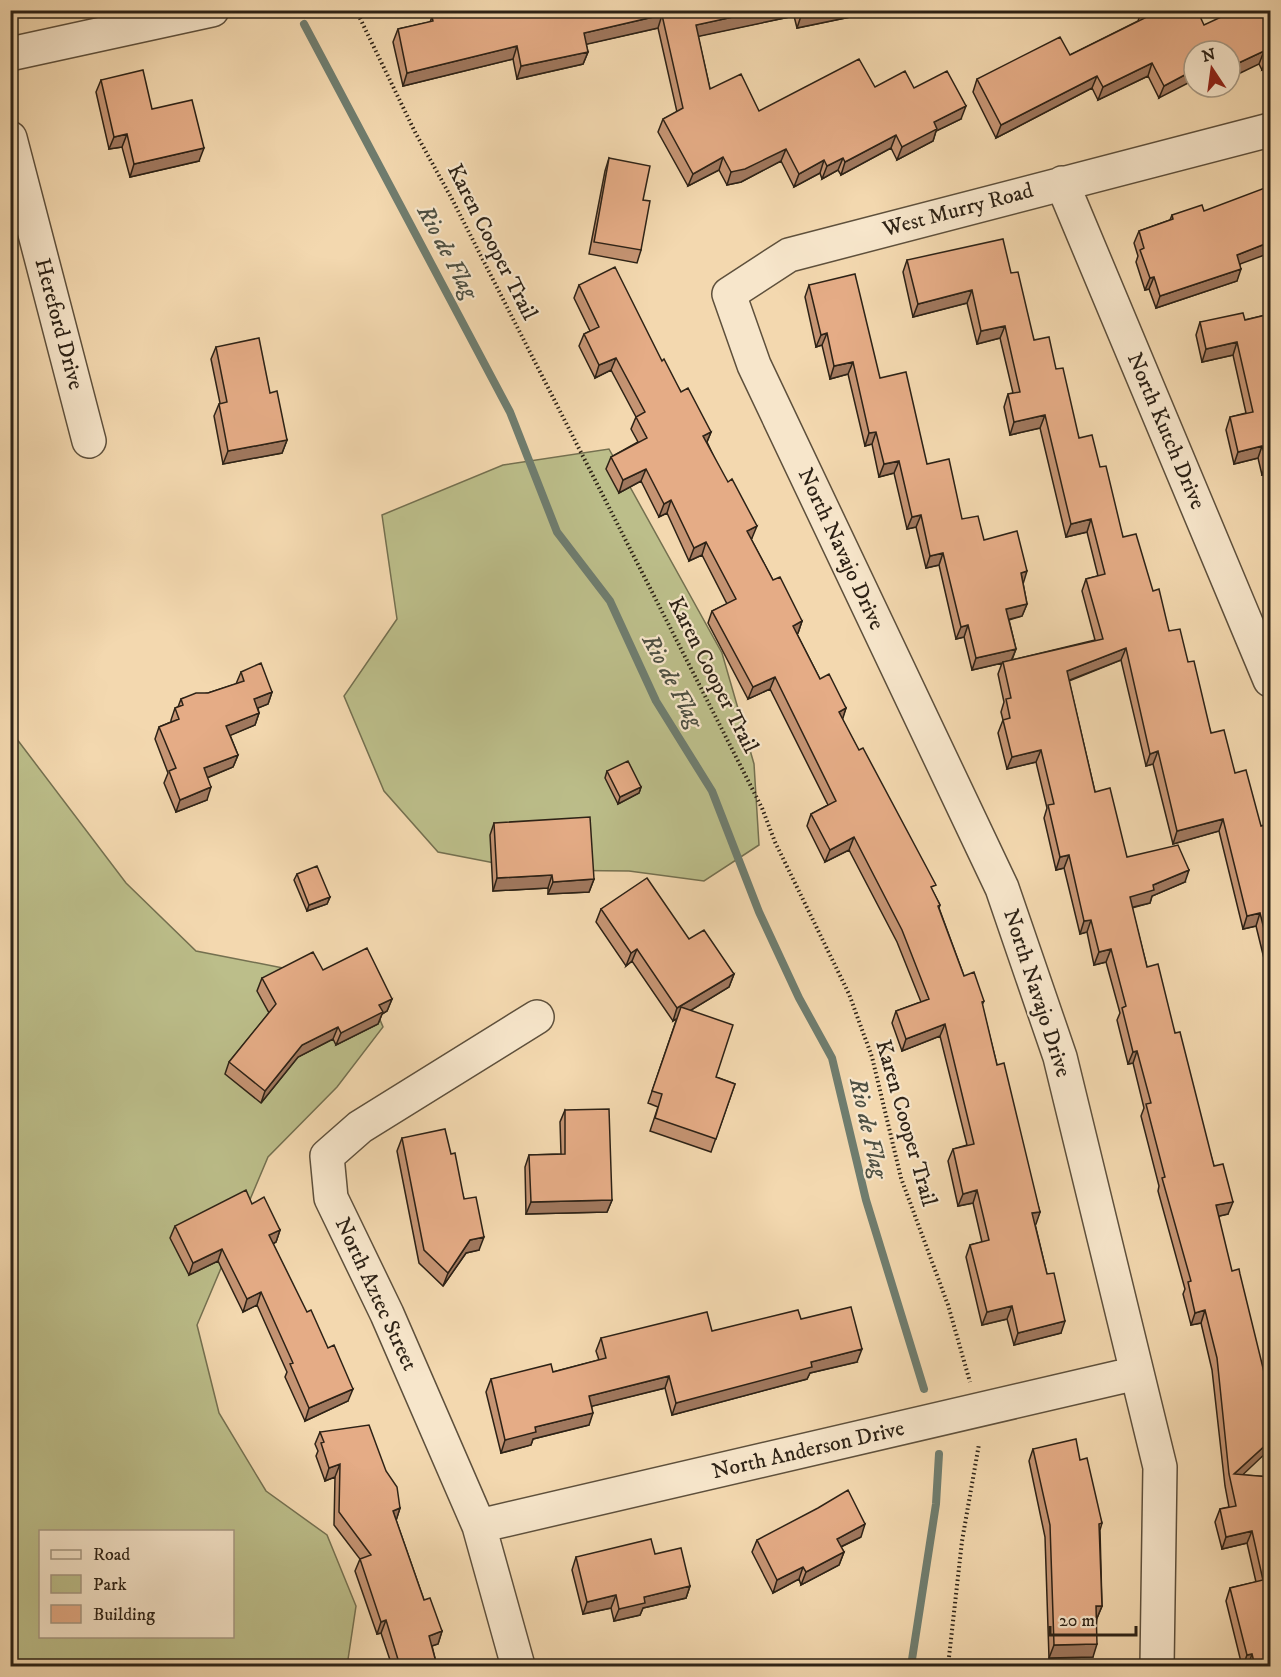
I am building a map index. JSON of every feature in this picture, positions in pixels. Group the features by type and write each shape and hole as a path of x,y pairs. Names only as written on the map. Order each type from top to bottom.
{"street":[{"path":"10,54 212,10"},
{"name":"West Murry Road","path":"754,365 729,294 789,255 1270,130"},
{"name":"Hereford Drive","path":"10,138 89,441"},
{"name":"North Kutch Drive","path":"1062,183 1270,680"},
{"name":"North Navajo Drive","path":"754,365 1002,888 1060,1057 1160,1467 1157,1666"},
{"name":"North Aztec Street","path":"518,1666 479,1526 387,1314 331,1198 327,1156 360,1127 537,1017"},
{"name":"North Anderson Drive","path":"479,1526 1137,1373"}],"path":[{"name":"Karen Cooper Trail","path":"356,10 416,132 762,808 775,842 849,994 873,1057 901,1178 948,1305 971,1383"},
{"path":"948,1666 962,1541 979,1443"}],"green space":[{"path":"609,449 722,653 754,764 759,845 704,881 629,871 530,870 438,852 384,791 344,696 397,619 382,515 503,465"},
{"path":"10,730 126,883 196,951 288,969 363,979 383,1027 337,1087 268,1157 197,1325 219,1413 266,1491 327,1535 356,1606 347,1666 11,1666"}],"building":[{"path":"457,10 541,10 542,15 563,10 765,10 696,25 710,89 741,74 759,111 859,59 875,87 905,71 914,88 947,71 966,106 934,122 937,129 902,147 896,135 845,162 843,158 827,166 824,160 799,174 786,149 745,169 731,172 723,157 693,174 663,119 683,108 662,15 584,33 588,52 521,66 517,46 407,73 398,29 433,21 432,17"},
{"path":"800,10 828,10 801,16"},
{"path":"1142,10 1197,10 1204,25 1236,10 1270,10 1270,55 1267,57 1264,51 1242,61 1242,39 1182,39 1182,76 1164,86 1152,63 1103,87 1097,76 1001,125 977,79 1060,37 1070,55 1145,18"},
{"path":"143,70 152,109 192,100 204,148 134,164 127,134 114,137 101,80"},
{"path":"609,158 650,166 643,200 650,201 641,250 594,242"},
{"path":"1270,186 1270,242 1237,255 1241,269 1160,296 1154,277 1150,278 1140,250 1144,248 1139,231 1173,219 1172,215 1202,205 1204,211"},
{"path":"1003,239 1011,273 1018,272 1034,340 1049,337 1056,369 1063,368 1079,438 1092,435 1100,467 1106,466 1123,537 1136,534 1153,591 1159,589 1169,631 1180,629 1188,662 1194,661 1211,733 1224,730 1235,773 1246,770 1261,826 1268,824 1270,834 1270,953 1260,913 1247,916 1223,819 1177,831 1158,751 1150,754 1126,648 1067,671 1095,792 1110,788 1127,857 1178,845 1189,870 1153,885 1154,890 1130,897 1147,967 1158,964 1175,1033 1180,1032 1214,1166 1223,1164 1233,1202 1216,1205 1232,1271 1239,1269 1264,1372 1267,1402 1270,1402 1270,1441 1234,1474 1270,1477 1270,1666 1255,1666 1252,1654 1247,1655 1230,1588 1263,1580 1252,1531 1226,1537 1220,1509 1236,1506 1229,1474 1217,1358 1205,1310 1195,1313 1188,1282 1191,1281 1162,1178 1165,1177 1146,1104 1151,1103 1137,1051 1133,1052 1122,1008 1126,1006 1111,949 1099,952 1091,920 1084,921 1069,855 1060,857 1048,805 1054,804 1041,750 1012,757 1003,720 1010,718 1006,699 1011,698 1003,662 1103,639 1086,579 1105,574 1091,519 1071,524 1045,415 1014,422 1008,394 1020,392 1005,326 981,331 972,290 918,304 907,260"},
{"path":"615,267 662,361 664,359 681,392 688,388 711,432 703,436 728,482 732,479 757,526 747,531 773,580 780,577 802,621 793,626 820,679 829,674 846,708 839,712 859,750 863,748 936,885 931,887 940,905 938,906 964,976 974,972 984,1001 982,1002 997,1065 1004,1063 1040,1212 1032,1213 1047,1274 1054,1273 1065,1321 1018,1333 1012,1306 987,1312 970,1245 989,1240 977,1190 963,1194 953,1149 974,1144 945,1024 906,1039 896,1011 929,999 902,930 854,837 830,850 811,814 836,801 775,677 753,687 712,611 736,599 706,542 694,548 671,500 664,504 646,469 623,480 611,457 647,438 636,417 645,412 616,358 599,365 584,334 599,327 579,285"},
{"path":"855,274 880,378 906,372 927,464 949,459 962,519 978,516 984,540 1017,531 1027,571 1021,573 1027,604 1006,609 1016,649 976,658 968,625 961,627 943,553 930,556 921,515 912,517 899,461 884,464 876,432 869,433 853,362 834,366 827,333 821,335 809,285"},
{"path":"1243,313 1245,320 1270,314 1270,461 1267,462 1262,446 1238,452 1230,417 1253,412 1237,342 1206,349 1200,322"},
{"path":"259,338 270,393 277,391 287,440 228,451 219,404 227,402 216,347"},
{"path":"261,663 272,692 254,699 259,713 226,726 238,755 204,768 211,787 180,800 169,771 176,768 159,727 179,719 175,708 183,705 181,699 244,681 241,672"},
{"path":"628,761 641,787 620,797 607,771"},
{"path":"590,817 594,879 553,882 552,875 497,878 494,823"},
{"path":"317,866 330,897 309,905 297,874"},
{"path":"647,878 689,939 704,930 734,974 677,1008 637,949 631,953 601,909"},
{"path":"367,948 392,999 379,1005 383,1012 341,1033 338,1027 302,1045 265,1091 229,1062 276,1004 262,978 313,952 323,970"},
{"path":"681,1007 733,1025 716,1077 735,1084 716,1139 655,1118 662,1094 652,1091"},
{"path":"609,1109 612,1200 531,1202 529,1155 565,1154 565,1110"},
{"path":"445,1129 451,1154 455,1153 464,1199 476,1197 484,1237 470,1240 448,1273 424,1250 402,1138"},
{"path":"246,1190 252,1204 264,1197 280,1230 269,1235 307,1312 311,1310 328,1348 334,1345 353,1389 309,1408 290,1364 293,1363 261,1292 247,1299 222,1249 193,1263 175,1226"},
{"path":"851,1307 862,1349 811,1362 812,1367 676,1403 669,1376 589,1396 593,1413 535,1427 536,1432 505,1440 491,1379 551,1364 553,1372 606,1358 601,1338 707,1312 712,1331 798,1310 801,1319"},
{"path":"369,1425 386,1471 397,1487 400,1508 393,1511 424,1600 430,1598 442,1631 429,1636 437,1666 400,1666 386,1620 381,1622 360,1559 371,1555 339,1512 340,1464 329,1468 320,1432"},
{"path":"1076,1439 1080,1460 1087,1458 1102,1523 1099,1524 1102,1606 1096,1606 1097,1644 1054,1645 1050,1525 1033,1449"},
{"path":"848,1490 865,1524 837,1539 844,1552 806,1572 803,1567 777,1580 757,1540"},
{"path":"651,1539 655,1554 681,1548 690,1586 644,1597 645,1603 619,1609 616,1595 587,1602 576,1557"}],"waterway":[{"name":"Rio de Flag","path":"304,24 510,412 557,532 610,601 656,701 712,791 759,912 799,998 832,1058 866,1200 924,1389"},
{"name":"Rio de Flag","path":"911,1666 936,1504 939,1454"}]}
